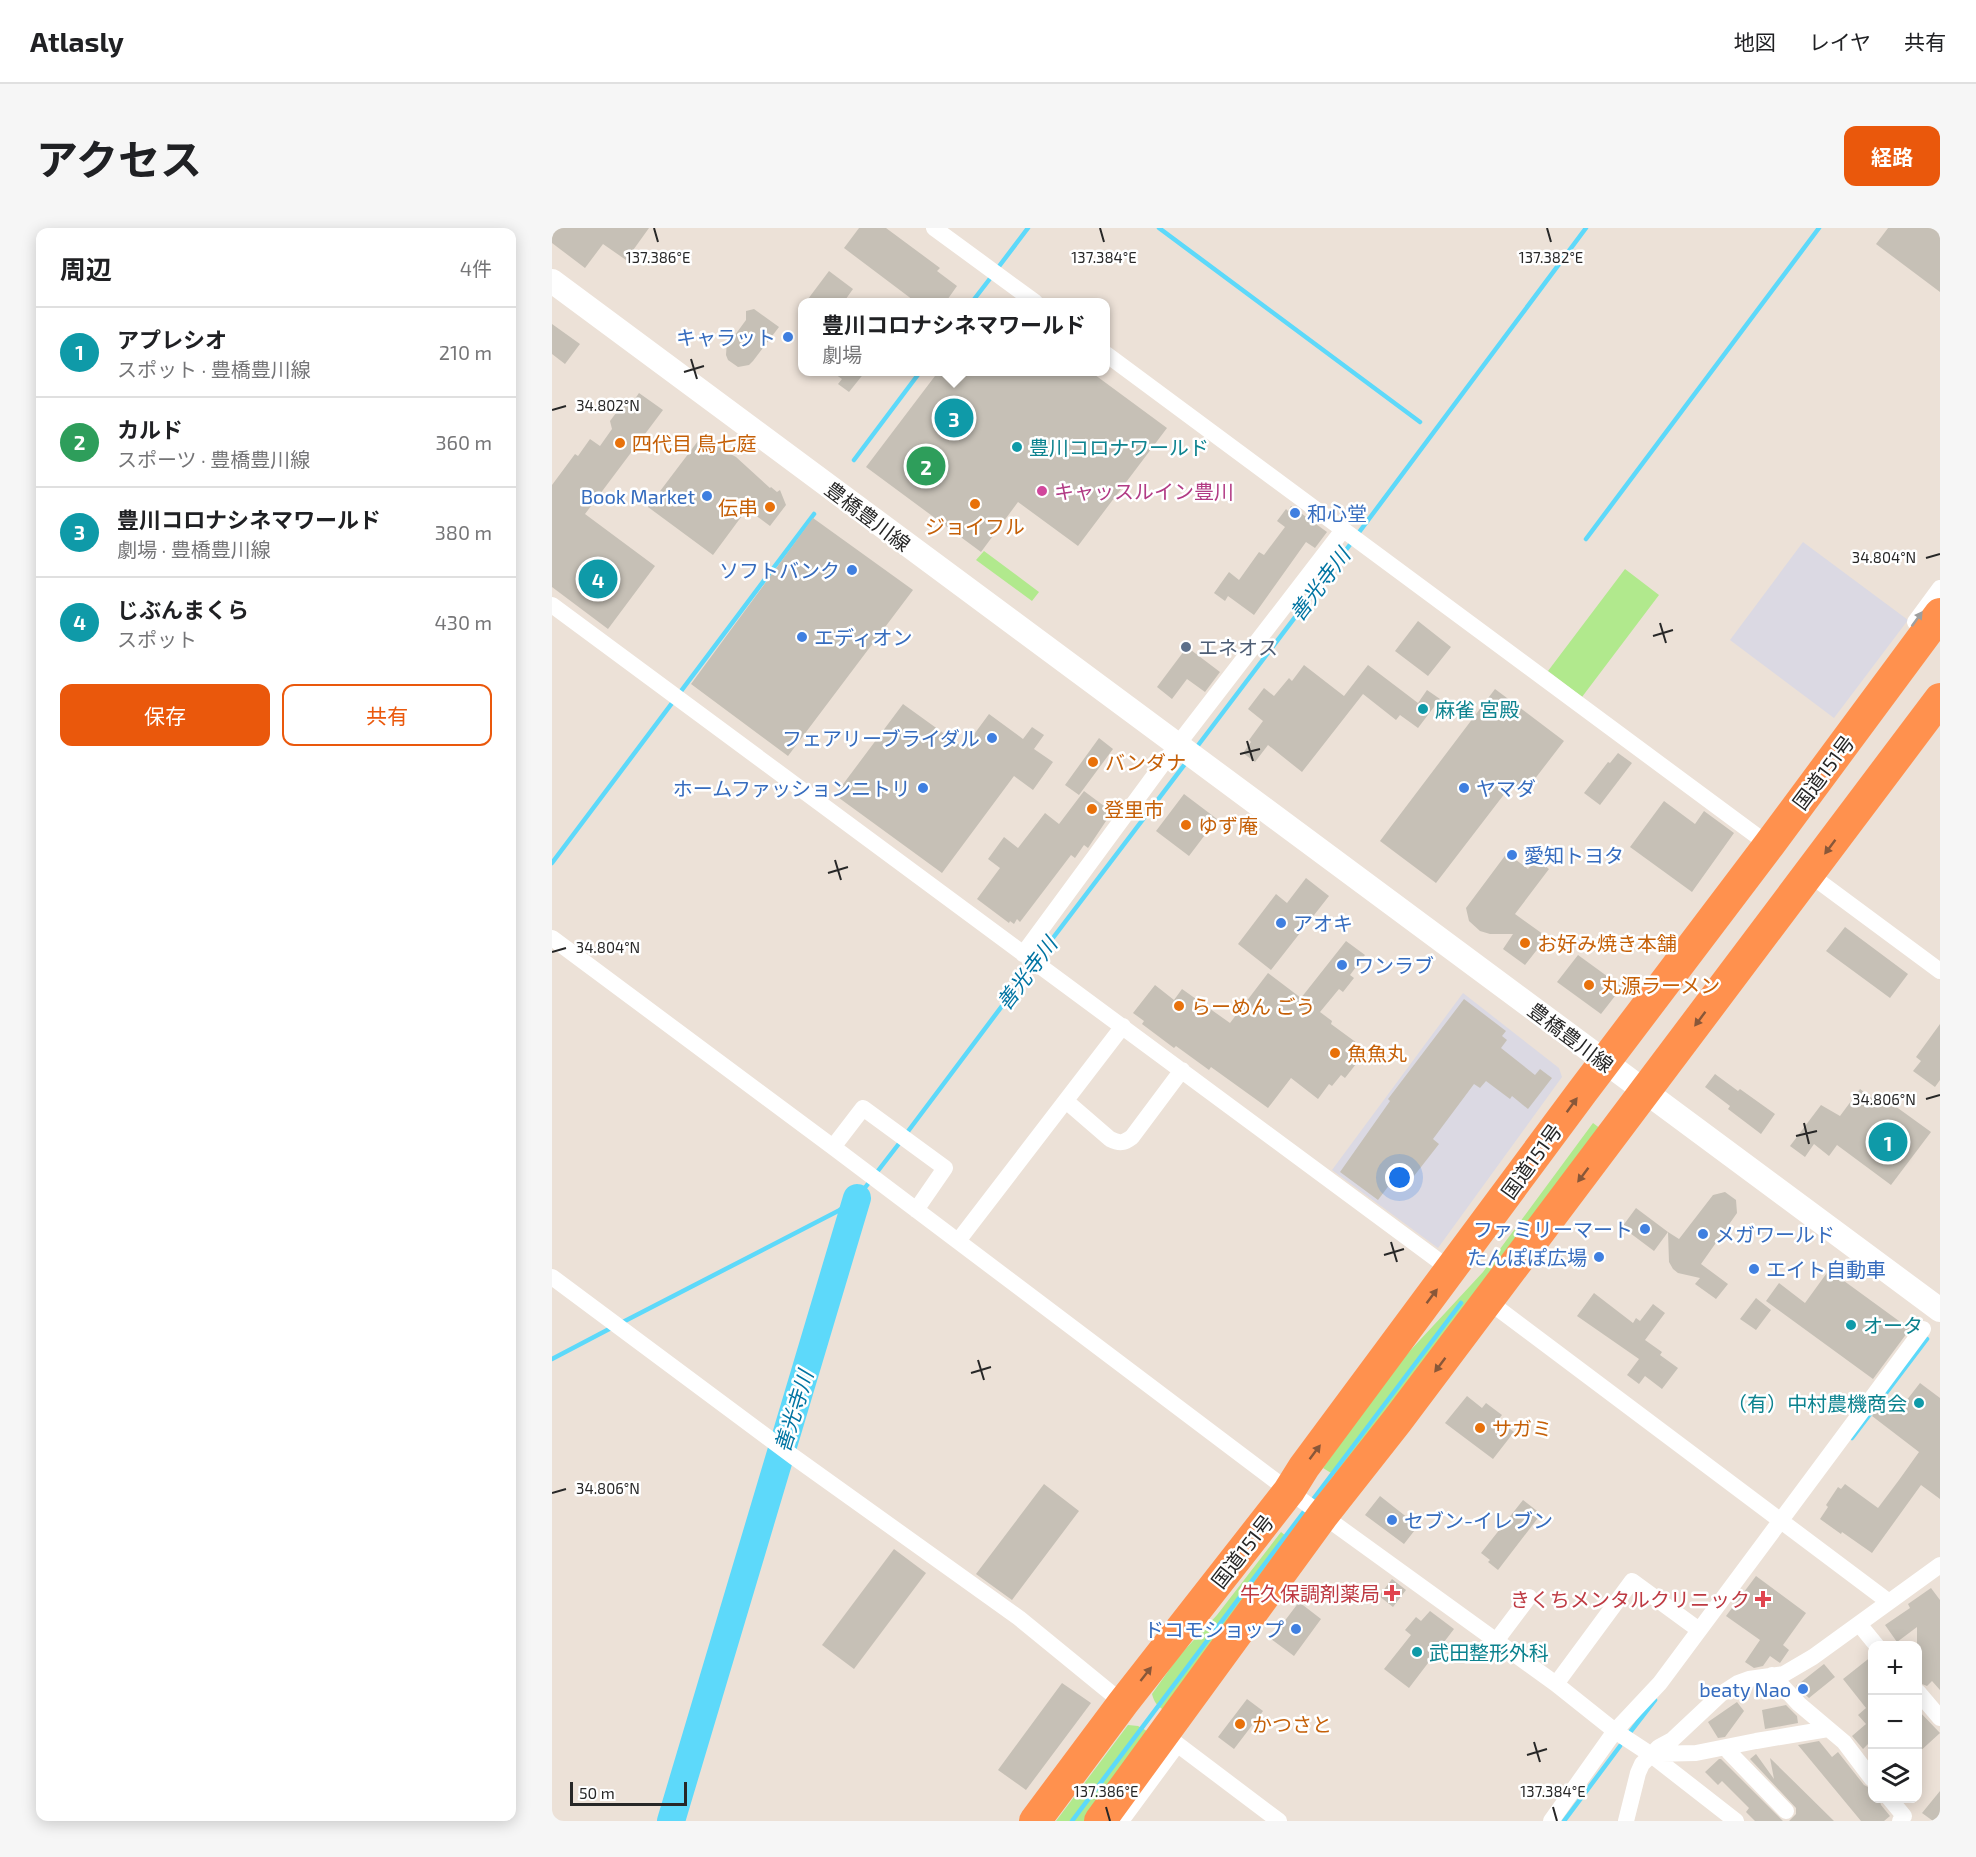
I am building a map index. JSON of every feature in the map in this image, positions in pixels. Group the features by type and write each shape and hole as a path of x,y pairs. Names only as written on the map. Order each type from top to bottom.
{"highway":[{"name":"国道151号","path":"1035,1821 1118,1699 1289,1491 1311,1457 1604,1062 1769,845 1940,614"},
{"path":"1100,1821 1171,1740 1323,1515 1488,1301 1940,699"}],"main road":[{"name":"豊橋豊川線","path":"552,281 1940,1310"}],"street":[{"path":"934,228 1028,298"},
{"path":"1110,357 1769,845"},
{"path":"1033,961 1351,535"},
{"path":"1826,768 1817,754 1940,588"},
{"path":"552,605 1451,1270"},
{"path":"1857,811 1873,813 1940,723"},
{"path":"1809,874 1940,971"},
{"path":"552,938 1289,1491 1556,1684 1615,1731 1650,1754 1737,1821"},
{"path":"958,1241 1123,1026"},
{"path":"1066,1101 1110,1139 1118,1143 1125,1142 1132,1137 1182,1070"},
{"path":"833,1147 863,1108 945,1168 916,1210"},
{"path":"552,1277 783,1449 1019,1618 1118,1699 1017,1821"},
{"path":"1488,1301 1888,1602"},
{"path":"1551,1821 1615,1731 1660,1683 1923,1329"},
{"path":"1626,1821 1638,1773 1650,1754 1672,1740 1721,1694 1749,1679 1784,1674 1813,1657 1940,1565"},
{"path":"1556,1684 1632,1581 1699,1630"},
{"path":"1497,1641 1529,1597"},
{"path":"1859,1624 1873,1641"},
{"path":"1772,1676 1798,1704 1844,1742 1868,1774"},
{"path":"1920,1695 1940,1718"},
{"path":"1650,1754 1696,1753 1828,1729"},
{"path":"1120,1821 1171,1740 1279,1821"},
{"path":"1726,1747 1786,1811"},
{"path":"1893,1803 1904,1816 1900,1821"}],"shaded area":[{"path":"1803,542 1908,620 1834,718 1730,640"},
{"path":"1463,993 1559,1068 1562,1077 1438,1248 1332,1170"}],"green space":[{"path":"984,551 1039,592 1032,601 976,560"},
{"path":"1625,569 1659,595 1582,697 1548,671"},
{"path":"1593,1123 1605,1132 1336,1476 1323,1468 1395,1367 1483,1272"},
{"path":"1281,1532 1296,1544 1164,1710 1156,1704 1152,1694 1179,1656 1217,1615"},
{"path":"1128,1725 1138,1726 1147,1731 1092,1821 1056,1821"}],"building":[{"path":"552,228 649,228 626,260 603,244 585,268 552,243"},
{"path":"859,228 886,228 940,268 937,271 957,286 949,298 910,298 844,248"},
{"path":"1888,228 1940,228 1940,292 1876,244"},
{"path":"829,271 853,289 847,298 809,298"},
{"path":"754,309 779,327 749,365 738,367 728,360 727,340 732,333 735,335 746,320 746,311"},
{"path":"552,324 580,344 565,364 552,354"},
{"path":"838,376 862,376 849,392 838,384 842,379"},
{"name":"豊川コロナワールド","path":"935,376 1096,376 1167,428 1078,546 1018,502 981,552 866,467"},
{"path":"639,393 663,410 585,514 655,566 608,629 552,587 552,485 575,454 578,456 590,439 600,446 612,429 610,421 622,405 632,403"},
{"name":"Book Market","path":"701,437 736,457 770,488 777,492 780,490 786,505 770,526 747,509 713,555 648,507"},
{"path":"1291,506 1327,532 1315,548 1306,542 1254,615 1228,596 1225,601 1214,593 1229,572 1239,580 1259,552 1264,555 1285,527 1277,521"},
{"name":"エディオン","path":"813,518 913,590 788,756 691,684"},
{"path":"1418,621 1451,647 1428,676 1395,651"},
{"path":"1187,647 1220,672 1205,692 1187,679 1172,699 1157,687"},
{"path":"1304,665 1344,696 1368,665 1418,703 1427,690 1440,699 1418,728 1400,715 1396,720 1363,694 1302,772 1268,745 1255,762 1243,753 1251,742 1249,740 1263,721 1248,709 1264,688 1274,696 1289,678 1292,681"},
{"name":"ヤマダ","path":"1495,689 1564,741 1524,793 1512,784 1436,883 1380,841"},
{"name":"ホームファッションニトリ","path":"903,704 964,748 989,714 1023,739 1032,727 1044,735 1034,749 1053,762 1033,790 1014,776 942,873 835,795"},
{"name":"バンダナ","path":"1099,738 1113,749 1079,795 1065,785"},
{"path":"1618,753 1632,763 1600,805 1584,793"},
{"path":"1084,791 1112,812 1088,848 1084,845 1075,858 1071,855 1020,922 1017,919 1014,924 1010,921 1009,923 977,899 1000,868 988,859 1004,837 1018,848 1045,813 1059,824"},
{"name":"ゆず庵","path":"1184,794 1217,819 1189,856 1156,831"},
{"path":"1664,801 1695,824 1704,811 1734,833 1692,892 1630,847"},
{"path":"1507,853 1528,869 1536,859 1549,869 1515,914 1547,937 1525,965 1503,949 1513,934 1490,934 1480,931 1469,921 1466,908"},
{"name":"アオキ","path":"1306,878 1329,896 1271,970 1238,944 1276,894 1287,903"},
{"path":"1845,927 1908,974 1890,998 1826,951"},
{"path":"1346,941 1365,955 1350,975 1354,978 1343,992 1339,989 1320,1012 1332,1021 1331,1024 1361,1046 1350,1060 1356,1064 1345,1078 1341,1075 1332,1086 1329,1084 1318,1099 1291,1078 1268,1108 1211,1067 1209,1070 1176,1046 1174,1048 1142,1024 1144,1021 1133,1013 1155,985 1174,1000 1182,989 1230,1023 1268,973 1301,998"},
{"name":"丸源ラーメン","path":"1578,955 1622,987 1601,1014 1557,982"},
{"path":"1464,999 1506,1031 1502,1036 1507,1040 1501,1048 1535,1075 1540,1069 1552,1078 1528,1109 1512,1096 1510,1099 1486,1081 1480,1088 1474,1084 1433,1139 1439,1144 1414,1176 1402,1168 1378,1200 1340,1172 1390,1101 1388,1099"},
{"path":"1940,1024 1940,1080 1935,1087 1913,1071 1921,1061 1916,1057"},
{"path":"1715,1074 1775,1114 1761,1134 1728,1109 1730,1106 1705,1087"},
{"path":"1860,1089 1880,1104 1884,1098 1931,1132 1891,1185 1837,1145 1829,1156 1814,1144 1805,1157 1790,1146 1821,1105 1840,1116"},
{"name":"メガワールド","path":"1725,1192 1736,1200 1737,1213 1701,1264 1728,1284 1716,1299 1695,1284 1700,1278 1678,1273 1673,1269 1669,1262 1668,1232 1679,1239 1713,1195"},
{"name":"ファミリーマート","path":"1636,1208 1668,1232 1654,1251 1622,1227"},
{"name":"オータ","path":"1829,1270 1910,1329 1873,1379 1766,1301 1779,1283 1805,1303"},
{"path":"1594,1293 1633,1323 1636,1318 1640,1321 1653,1304 1665,1313 1645,1340 1662,1352 1660,1355 1678,1368 1662,1389 1645,1376 1639,1384 1627,1375 1639,1359 1577,1316"},
{"path":"1756,1298 1771,1310 1756,1330 1740,1319"},
{"path":"1920,1383 1940,1398 1940,1499 1921,1485 1872,1553 1820,1519 1838,1487 1841,1489 1845,1484 1878,1508 1899,1480 1919,1452 1872,1416 1886,1399 1899,1410"},
{"name":"サガミ","path":"1467,1396 1482,1408 1486,1403 1502,1415 1498,1420 1514,1432 1493,1459 1445,1423"},
{"path":"1044,1484 1079,1511 1012,1600 976,1574"},
{"name":"セブン-イレブン","path":"1380,1496 1418,1526 1404,1544 1365,1515"},
{"path":"1523,1500 1541,1514 1498,1570 1481,1553"},
{"path":"894,1549 926,1573 854,1669 822,1645"},
{"name":"きくちメンタルクリニック","path":"1756,1576 1806,1613 1783,1645 1789,1650 1780,1663 1770,1656 1763,1666 1754,1668 1745,1662 1760,1640 1726,1616"},
{"name":"牛久保調剤薬局","path":"1392,1579 1406,1590 1393,1607 1379,1596"},
{"path":"1931,1588 1940,1600 1940,1690 1932,1681 1927,1686 1922,1684 1922,1641 1917,1641 1917,1627 1896,1641 1885,1625 1910,1608 1908,1604"},
{"name":"ドコモショップ","path":"1299,1602 1321,1619 1294,1656 1271,1639"},
{"name":"武田整形外科","path":"1430,1611 1454,1629 1409,1688 1384,1669 1411,1635 1405,1630 1416,1617 1421,1621"},
{"path":"1868,1659 1868,1744 1863,1749 1852,1736 1866,1724 1858,1715 1866,1708 1843,1679"},
{"path":"1824,1664 1835,1677 1809,1698 1796,1686"},
{"path":"1062,1683 1091,1703 1026,1790 998,1770"},
{"name":"かつさと","path":"1247,1699 1263,1711 1234,1749 1218,1737"},
{"path":"1737,1702 1744,1711 1725,1737 1718,1738 1708,1722"},
{"path":"1786,1705 1797,1716 1798,1723 1765,1729 1762,1710"},
{"path":"1922,1714 1940,1733 1922,1749"},
{"path":"1819,1741 1832,1757 1838,1752 1868,1787 1868,1803 1880,1803 1890,1816 1884,1821 1861,1821 1798,1745"},
{"path":"1756,1754 1774,1779 1770,1758 1834,1821 1789,1821 1796,1814 1796,1808 1750,1759"},
{"path":"1719,1759 1783,1821 1755,1821 1746,1812 1749,1808 1722,1781 1718,1785 1705,1772"},
{"path":"1940,1791 1940,1821 1933,1821 1922,1813"}],"waterway":[{"path":"997,269 1028,228"},
{"path":"1159,228 1420,422"},
{"name":"善光寺川","path":"1357,535 1586,228"},
{"path":"1586,539 1819,228"},
{"path":"975,298 992,276"},
{"path":"854,460 917,376"},
{"path":"552,863 814,514"},
{"name":"善光寺川","path":"1196,748 1352,542"},
{"name":"善光寺川","path":"1037,959 1188,760"},
{"name":"善光寺川","path":"906,1134 1032,966"},
{"path":"621,1323 838,1211 857,1198 901,1141"},
{"name":"善光寺川","path":"671,1821 857,1198"},
{"path":"1311,1502 1461,1303"},
{"path":"552,1359 613,1327"},
{"path":"1852,1438 1927,1339"},
{"path":"1072,1821 1306,1509"},
{"path":"1631,1731 1655,1700"},
{"path":"1564,1821 1620,1746"}],"place":[{"name":"キャラット","path":"788,337"},
{"name":"豊川コロナシネマワールド","path":"954,418"},
{"name":"四代目 鳥七庭","path":"620,443"},
{"name":"豊川コロナワールド","path":"1017,447"},
{"name":"カルド","path":"926,466"},
{"name":"キャッスルイン豊川","path":"1042,491"},
{"name":"Book Market","path":"707,496"},
{"name":"ジョイフル","path":"975,504"},
{"name":"伝串","path":"770,507"},
{"name":"和心堂","path":"1295,513"},
{"name":"ソフトバンク","path":"852,570"},
{"name":"じぶんまくら","path":"598,579"},
{"name":"エディオン","path":"802,637"},
{"name":"エネオス","path":"1186,647"},
{"name":"麻雀 宮殿","path":"1423,709"},
{"name":"フェアリーブライダル","path":"992,738"},
{"name":"バンダナ","path":"1093,762"},
{"name":"ホームファッションニトリ","path":"923,788"},
{"name":"ヤマダ","path":"1464,788"},
{"name":"登里市","path":"1092,809"},
{"name":"ゆず庵","path":"1186,825"},
{"name":"愛知トヨタ","path":"1512,855"},
{"name":"アオキ","path":"1281,923"},
{"name":"お好み焼き本舗","path":"1525,943"},
{"name":"ワンラブ","path":"1342,965"},
{"name":"丸源ラーメン","path":"1589,985"},
{"name":"らーめん ごう","path":"1179,1006"},
{"name":"魚魚丸","path":"1335,1053"},
{"name":"アプレシオ","path":"1888,1142"},
{"name":"ファミリーマート","path":"1645,1229"},
{"name":"メガワールド","path":"1703,1234"},
{"name":"たんぽぽ広場","path":"1599,1257"},
{"name":"エイト自動車","path":"1754,1269"},
{"name":"オータ","path":"1851,1325"},
{"name":"（有）中村農機商会","path":"1919,1403"},
{"name":"サガミ","path":"1480,1428"},
{"name":"セブン-イレブン","path":"1392,1520"},
{"name":"牛久保調剤薬局","path":"1392,1593"},
{"name":"きくちメンタルクリニック","path":"1763,1599"},
{"name":"ドコモショップ","path":"1296,1629"},
{"name":"武田整形外科","path":"1417,1652"},
{"name":"beaty Nao","path":"1803,1689"},
{"name":"かつさと","path":"1240,1724"}]}
